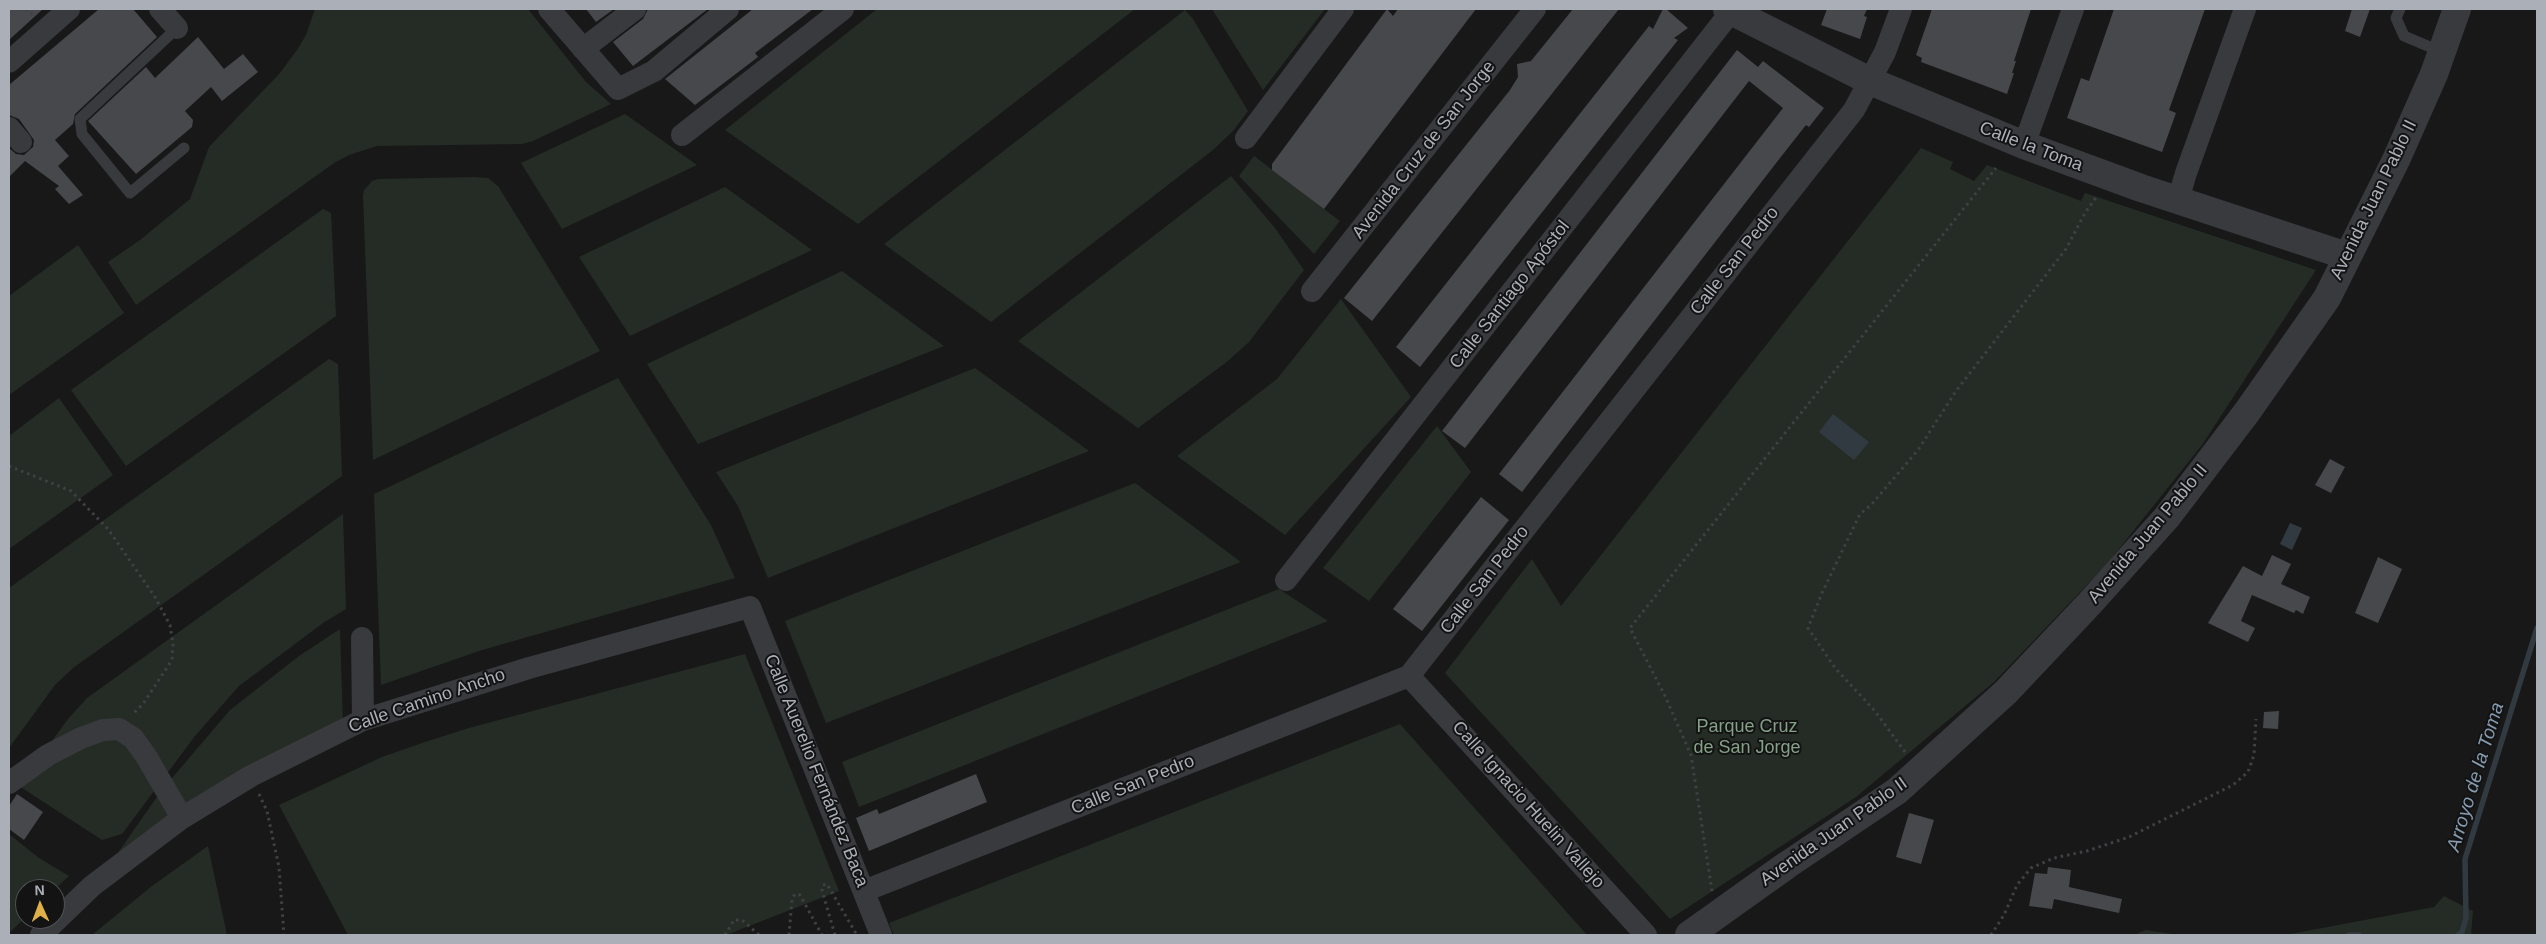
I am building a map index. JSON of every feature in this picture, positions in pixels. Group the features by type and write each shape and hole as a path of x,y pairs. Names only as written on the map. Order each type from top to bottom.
{"street":[{"path":"9,62 68,9"},
{"path":"160,9 177,28"},
{"path":"549,9 618,89 654,71 717,12"},
{"path":"583,49 635,9"},
{"path":"1246,138 1342,9"},
{"name":"Avenida Cruz de San Jorge","path":"1312,291 1535,9"},
{"name":"Calle San Pedro","path":"864,891 1410,676 1854,110 1885,52 1901,9"},
{"path":"2024,145 2073,9"},
{"path":"2178,200 2245,9"},
{"name":"Avenida Juan Pablo II","path":"1689,935 1897,790 2006,692 2090,603 2167,516 2247,412 2322,305 2396,160 2442,52 2457,9"},
{"path":"682,135 841,10"},
{"name":"Calle la Toma","path":"1731,10 1870,81 2024,145 2111,177 2347,256"},
{"name":"Calle Santiago Apóstol","path":"1286,580 1731,10"},
{"name":"Calle Camino Ancho","path":"41,935 92,886 182,818 251,776 363,720 529,668 750,607"},
{"name":"Calle Auerelio Fernández Baca","path":"750,607 881,935"},
{"path":"362,638 363,720"},
{"name":"Calle Ignacio Huelin Vallejo","path":"1410,676 1646,935"},
{"path":"9,783 48,755 81,738 103,730 119,730 133,738 146,756 182,818"}],"lane":[{"path":"2400,9 2396,18 2404,36 2442,52"},
{"path":"177,28 80,119 82,134 130,194 184,148"}],"path":[{"path":"26,9 31,14 37,9"},
{"path":"1712,892 1691,755 1665,696 1630,628 1996,168"},
{"path":"1919,770 1875,711 1834,668 1808,628 1825,584 1860,514 1871,505 1918,450 1956,391 2066,249 2084,213 2111,177"},
{"path":"9,466 71,491 108,529 155,597 170,625 173,644 172,660 143,704 119,730"},
{"path":"1991,935 2004,915 2017,885 2032,868 2054,858 2087,851 2129,837 2233,785 2248,772 2254,755 2256,719"},
{"path":"251,776 267,810 279,867 284,935"},
{"path":"834,935 822,890 823,885 827,884 857,935"},
{"path":"789,935 794,894 800,895 822,935"},
{"path":"725,935 734,920 742,920 759,935"}],"green space":[{"path":"315,9 528,9 586,82 611,104 533,141 522,144 377,146 349,155 334,163 136,305 108,262 140,240 190,199 209,147 280,73 306,35"},
{"path":"877,9 1135,9 858,224 725,130"},
{"path":"1212,9 1325,9 1263,90"},
{"path":"1185,10 1193,19 1248,111 1233,131 1213,150 991,322 884,244"},
{"path":"625,114 697,165 562,229 521,163"},
{"name":"Parque Cruz de San Jorge","path":"1921,148 1953,162 1950,169 1974,181 1987,165 2081,201 2085,193 2316,270 2202,445 2107,564 1994,682 1856,797 1670,919 1445,673 1532,559 1561,606"},
{"path":"1254,156 1340,221 1314,254 1239,176"},
{"path":"1231,176 1275,228 1304,270 1249,342 1228,361 1138,428 1018,341"},
{"path":"488,178 498,186 600,351 373,460 364,190 372,181 378,179"},
{"path":"725,187 812,250 630,336 579,257"},
{"path":"323,209 331,213 336,316 126,466 71,390"},
{"path":"78,245 124,313 9,395 9,296"},
{"path":"842,271 944,346 698,444 647,364"},
{"path":"1341,299 1411,397 1285,535 1177,456 1277,379"},
{"path":"329,359 338,364 342,476 73,668 55,685 9,748 9,588"},
{"path":"975,368 1089,451 768,578 738,506 716,472"},
{"path":"618,378 711,525 735,578 482,650 381,685 374,494"},
{"path":"59,398 113,475 9,549 9,436"},
{"path":"1437,426 1471,472 1369,601 1323,568"},
{"path":"1135,483 1241,562 826,723 785,621"},
{"path":"343,514 346,609 323,623 239,686 195,736 122,834 102,840 19,786 68,719 87,698"},
{"path":"1279,589 1328,621 859,807 842,762"},
{"path":"340,629 343,725 113,860 161,791 230,710 299,656"},
{"path":"745,654 839,891 726,935 348,935 279,805 382,757 425,742 469,728"},
{"path":"1400,724 1587,935 894,935 889,923"},
{"path":"9,834 39,858 69,876 65,880 15,879 15,927 9,933"},
{"path":"208,846 227,935 92,935 152,886"},
{"path":"2444,896 2473,911 2471,935 2285,935 2434,907"},
{"path":"2146,930 2172,934 2174,935 2134,935"}],"shaded area":[{"path":"1833,414 1869,442 1854,460 1819,432"},
{"path":"2290,523 2302,528 2292,550 2280,544"}],"building":[{"path":"9,9 43,9 9,40"},
{"path":"99,9 133,9 157,37 75,114 73,124 55,140 69,156 58,166 83,195 69,204 55,189 59,186 25,161 9,177 9,148 16,154 24,155 33,147 34,140 19,119 9,115 9,85"},
{"path":"586,9 614,9 596,22"},
{"path":"648,9 708,9 633,66 613,42 643,19"},
{"path":"753,9 813,9 755,53 758,57 695,105 665,79"},
{"path":"1387,9 1393,16 1398,9 1476,9 1324,209 1272,170 1272,164"},
{"path":"1573,9 1619,9 1372,321 1344,298 1510,90 1518,77 1517,64 1531,61"},
{"path":"1663,9 1666,9 1688,28 1674,38 1678,40 1420,367 1396,347 1649,26 1653,29"},
{"path":"1827,9 1867,9 1864,16 1867,17 1860,39 1821,25"},
{"path":"1932,9 2031,9 2014,61 2016,61 2012,73 2014,73 2007,94 1921,62 1922,58 1916,55"},
{"path":"2114,9 2205,9 2169,110 2176,113 2162,152 2067,118 2081,78 2089,81"},
{"path":"2352,9 2370,9 2360,37 2345,31"},
{"path":"198,37 224,69 243,54 258,72 222,101 211,87 185,111 193,120 192,127 136,174 88,121 146,67 155,78"},
{"path":"1737,50 1758,67 1763,61 1824,108 1809,127 1806,125 1780,158 1522,492 1499,474 1783,108 1749,81 1465,448 1442,431"},
{"path":"2330,459 2345,467 2331,493 2315,485"},
{"path":"1481,497 1509,520 1422,631 1393,609"},
{"path":"2272,555 2291,564 2281,584 2310,597 2303,614 2296,610 2294,613 2252,595 2241,621 2255,628 2248,642 2208,623 2243,566 2262,576"},
{"path":"2378,557 2402,569 2378,623 2355,613"},
{"path":"2279,711 2278,729 2263,728 2264,712"},
{"path":"976,774 987,802 869,851 856,818 877,809 879,814"},
{"path":"17,794 43,812 24,840 9,829 9,806"},
{"path":"1909,813 1934,820 1921,864 1896,857"},
{"path":"2048,867 2071,870 2069,887 2122,899 2119,913 2054,899 2052,909 2029,906 2035,873 2047,874"}],"waterway":[{"name":"Arroyo de la Toma","path":"2458,935 2462,932 2466,918 2465,859 2537,628"},
{"name":"Arroyo de la Toma","path":"2349,935 2359,935"}]}
